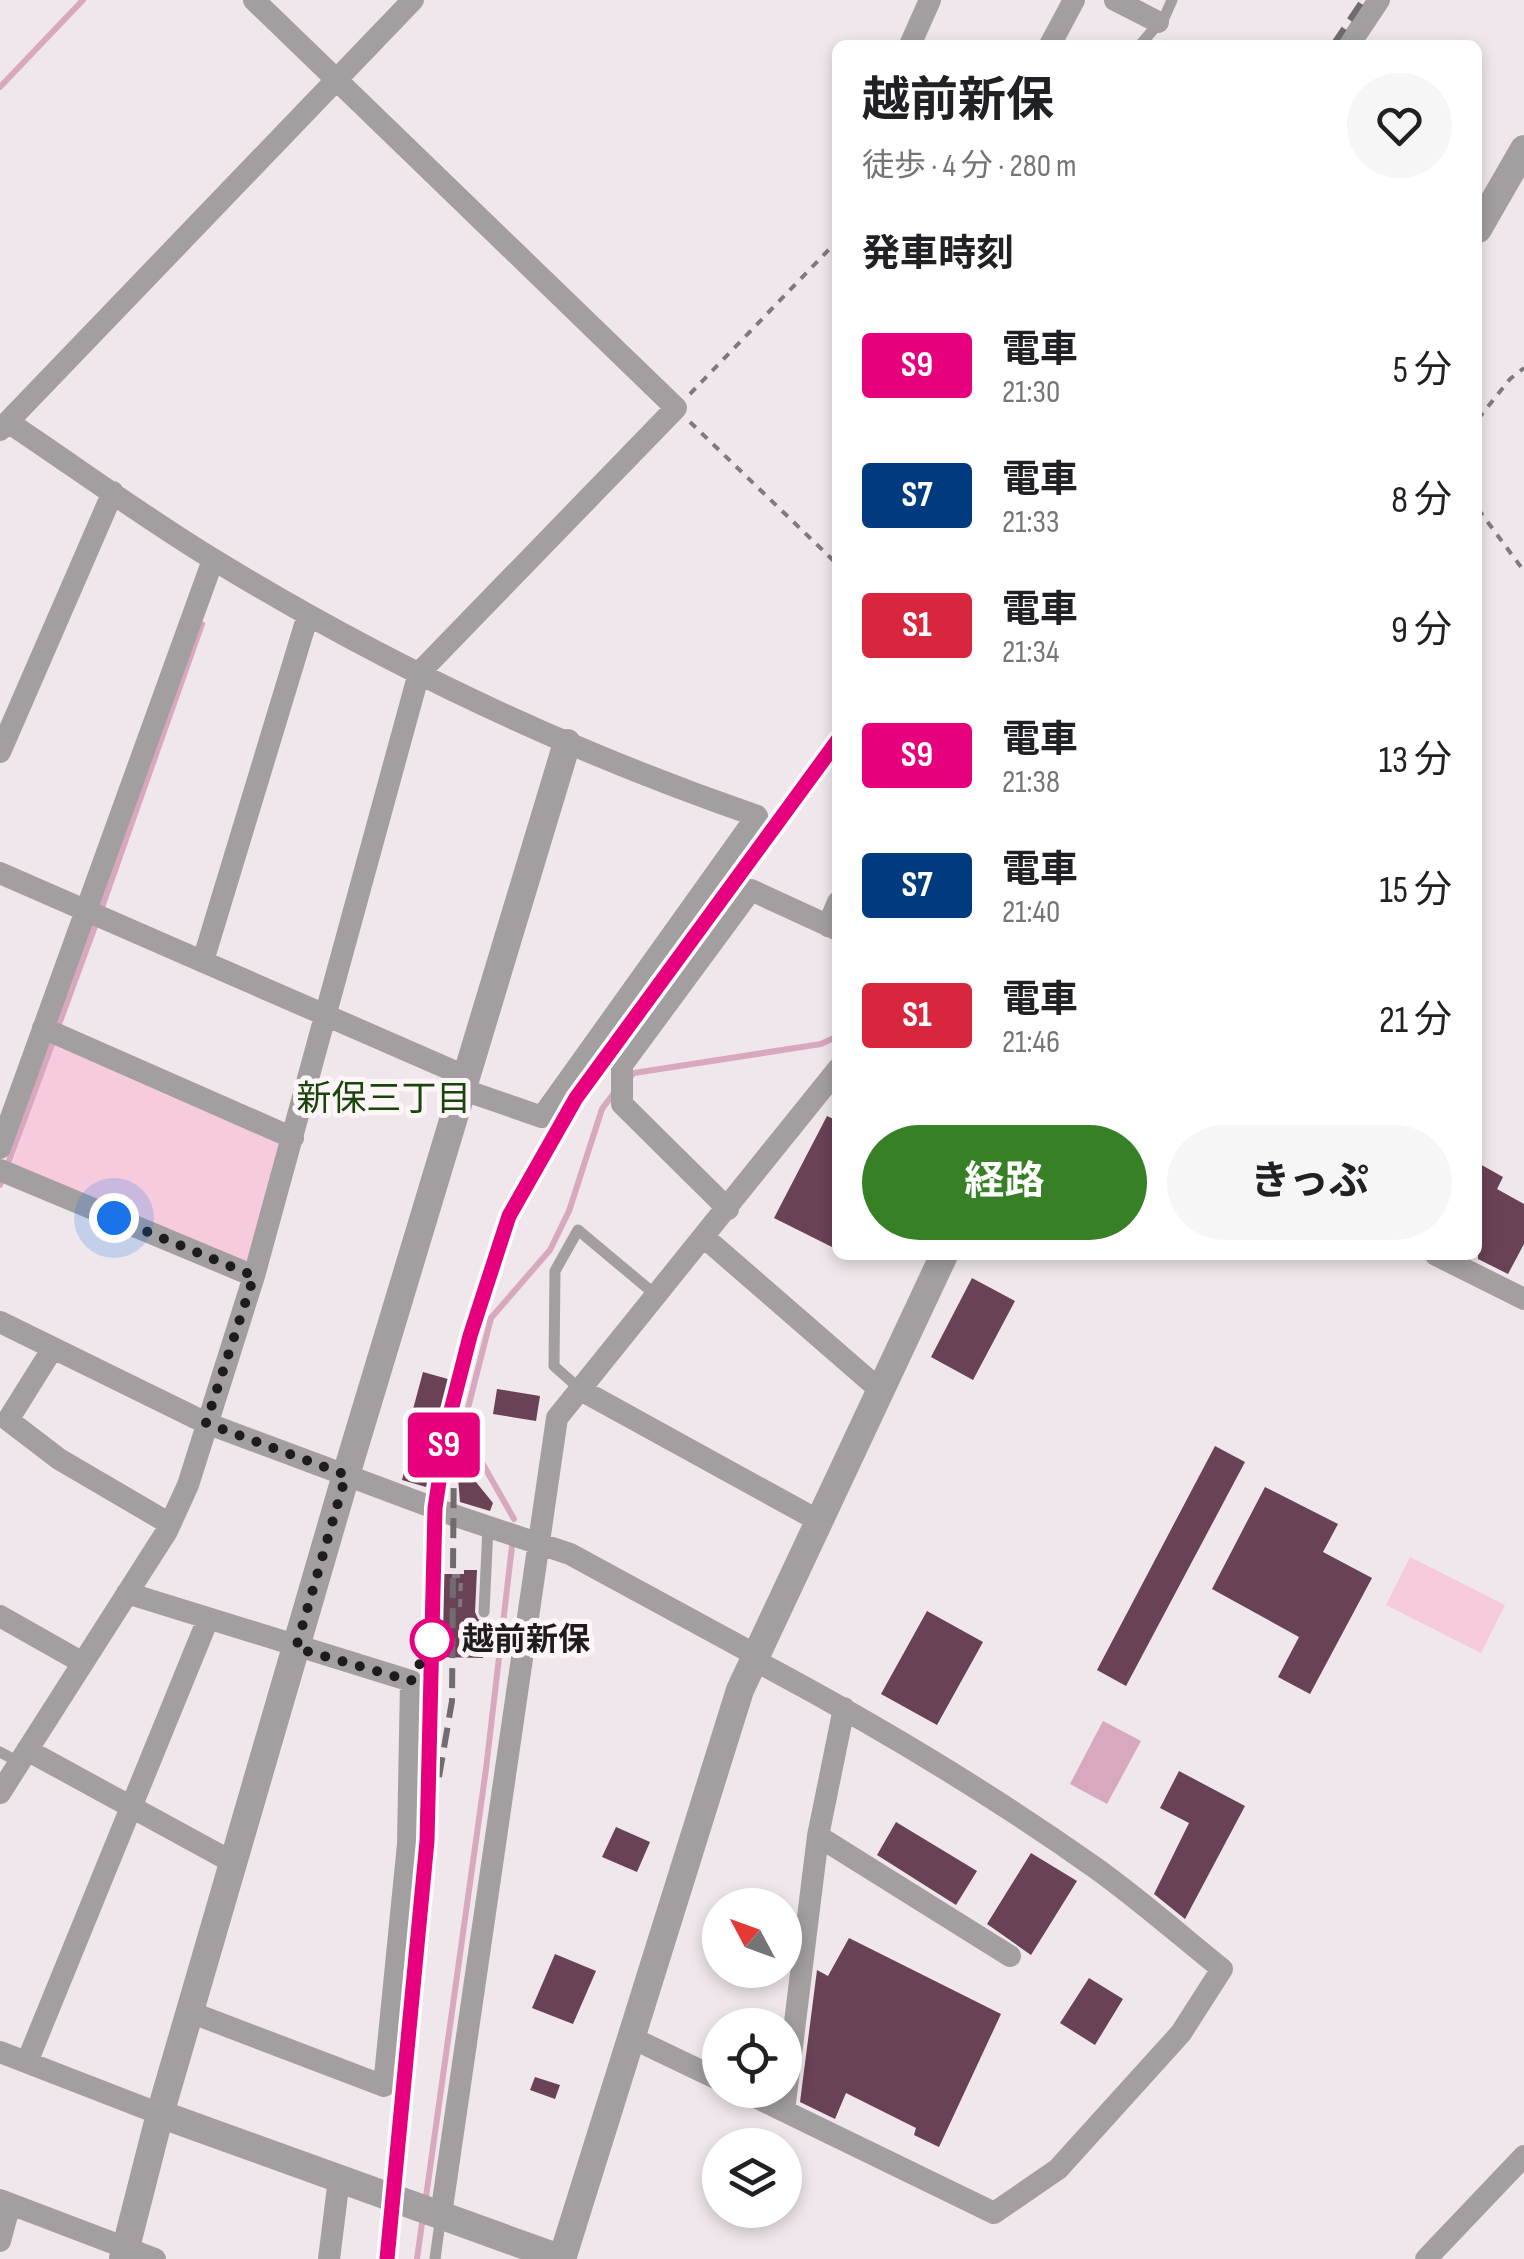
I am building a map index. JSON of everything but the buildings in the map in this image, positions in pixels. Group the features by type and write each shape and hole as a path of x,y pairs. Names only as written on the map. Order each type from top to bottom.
{"street":[{"path":"0,1793 15,1755 128,1593 170,1524 188,1485 254,1276 328,1016 419,673 676,408 254,0"},
{"path":"0,873 328,1016 542,1117 757,816 652,780 419,673 213,560 113,492 4,426 413,0"},
{"path":"912,40 930,0"},
{"path":"1053,40 1074,0"},
{"path":"1114,0 1158,22"},
{"path":"1353,40 1379,0"},
{"path":"1482,219 1522,159"},
{"path":"0,752 113,492"},
{"path":"0,1148 213,560"},
{"path":"203,961 308,615"},
{"path":"125,2253 160,2114 346,1475 567,743"},
{"path":"728,1209 622,1104 622,1065 751,890 832,928"},
{"path":"43,1028 293,1138"},
{"path":"441,2215 557,1418 832,1078"},
{"path":"0,1170 254,1276"},
{"path":"705,1238 880,1390"},
{"path":"0,2052 562,2259 712,1772 754,1657 942,1260"},
{"path":"1446,1260 1524,1299"},
{"path":"0,1322 206,1423 570,1554 844,1708 1099,1871 1222,1969 1181,2033 1058,2170 994,2213 778,2108"},
{"path":"53,1348 8,1420 59,1459 170,1524"},
{"path":"581,1390 819,1521"},
{"path":"128,1593 411,1681 408,1844 384,2086 190,2012"},
{"path":"0,1616 82,1663"},
{"path":"26,2062 208,1619"},
{"path":"784,2111 818,1836 844,1708"},
{"path":"15,1755 132,1807 234,1864"},
{"path":"818,1836 1010,1956"},
{"path":"630,2037 702,2071"},
{"path":"1426,2259 1524,2156"},
{"path":"329,2259 340,2179"},
{"path":"0,2241 5,2202 125,2253 155,2259"}],"lane":[{"path":"1144,40 1172,0"},
{"path":"581,1390 554,1366 555,1271 578,1230 657,1296"},
{"path":"484,1612 488,1527"},
{"path":"435,2259 441,2215"}],"path":[{"path":"832,246 676,408 832,559"},
{"path":"1482,414 1524,368"},
{"path":"1482,515 1524,571"},
{"path":"452,1576 461,1576 462,1611"}],"shaded area":[{"path":"53,1041 293,1138 255,1272 9,1173"},
{"path":"1410,1557 1505,1605 1481,1653 1386,1605"},
{"path":"1103,1721 1141,1741 1107,1804 1070,1784"}],"waterway":[{"path":"0,87 83,0"},
{"path":"101,910 202,624"},
{"path":"58,1027 97,921"},
{"path":"0,1185 54,1039"},
{"path":"630,1077 634,1073 821,1044 832,1039"},
{"path":"514,1519 472,1445 468,1408 491,1318 550,1250 569,1211 602,1109 614,1093"},
{"path":"425,2204 486,1769 512,1546"},
{"path":"417,2259 423,2216"}],"railway":[{"path":"1336,40 1363,0"},
{"path":"427,1841 439,1466 470,1335 509,1216 576,1099 832,748"},
{"path":"439,1777 452,1701 454,1443"},
{"path":"387,2259 430,1826"}],"train":[{"name":"S9","path":"387,2259 427,1841 435,1508 439,1466 470,1336 509,1216 576,1098 832,748"}],"place":[{"name":"越前新保","path":"432,1640"}],"district":[{"name":"新保三丁目","path":"384,1099"}],"route":[{"path":"114,1218 254,1276 206,1423 346,1475 296,1648 411,1681 432,1640"}]}
